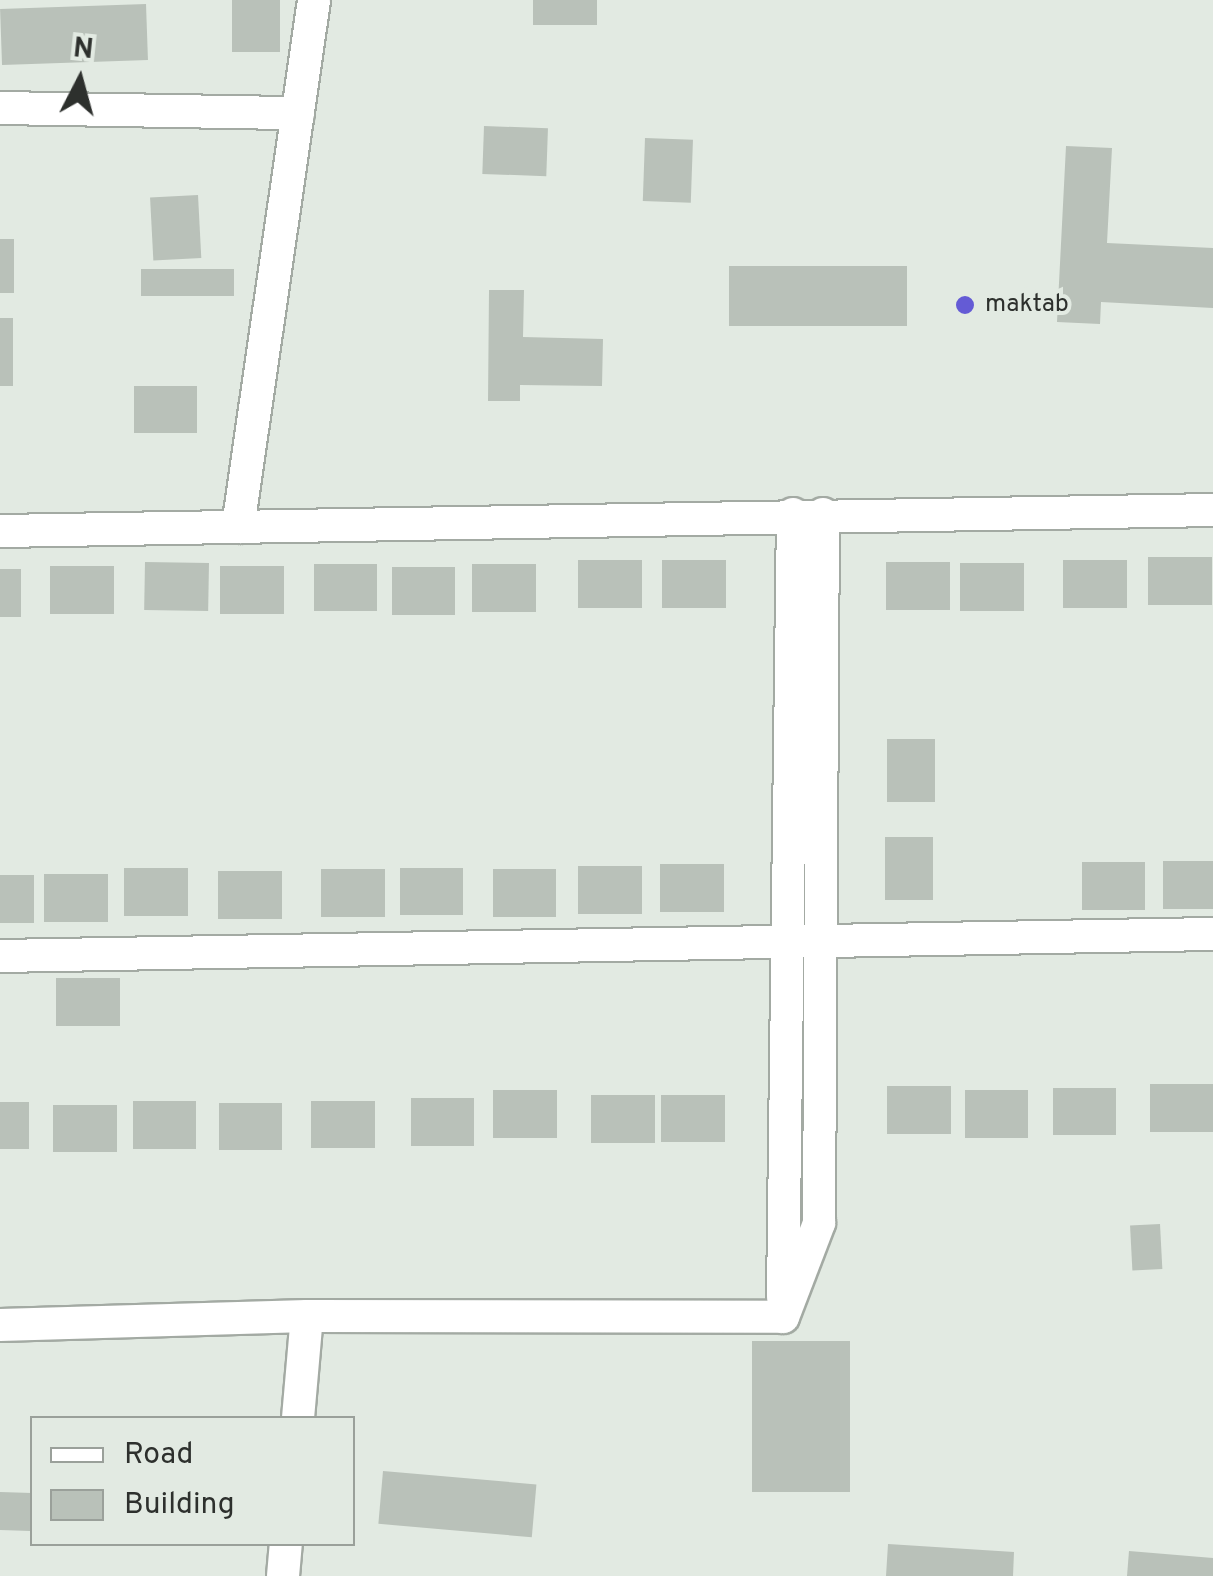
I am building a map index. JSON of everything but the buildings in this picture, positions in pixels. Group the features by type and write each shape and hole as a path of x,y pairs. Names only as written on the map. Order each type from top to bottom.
{"street":[{"path":"238,527 314,0"},
{"path":"0,108 298,113"},
{"path":"0,531 808,514 1213,510"},
{"path":"783,1317 819,1223 821,944 808,514"},
{"path":"783,1317 784,946 808,514"},
{"path":"0,956 784,946 1213,934"},
{"path":"0,1325 307,1316 783,1317"},
{"path":"298,1416 307,1316"},
{"path":"283,1576 286,1546"}],"place":[{"name":"maktab","path":"965,305"}]}
